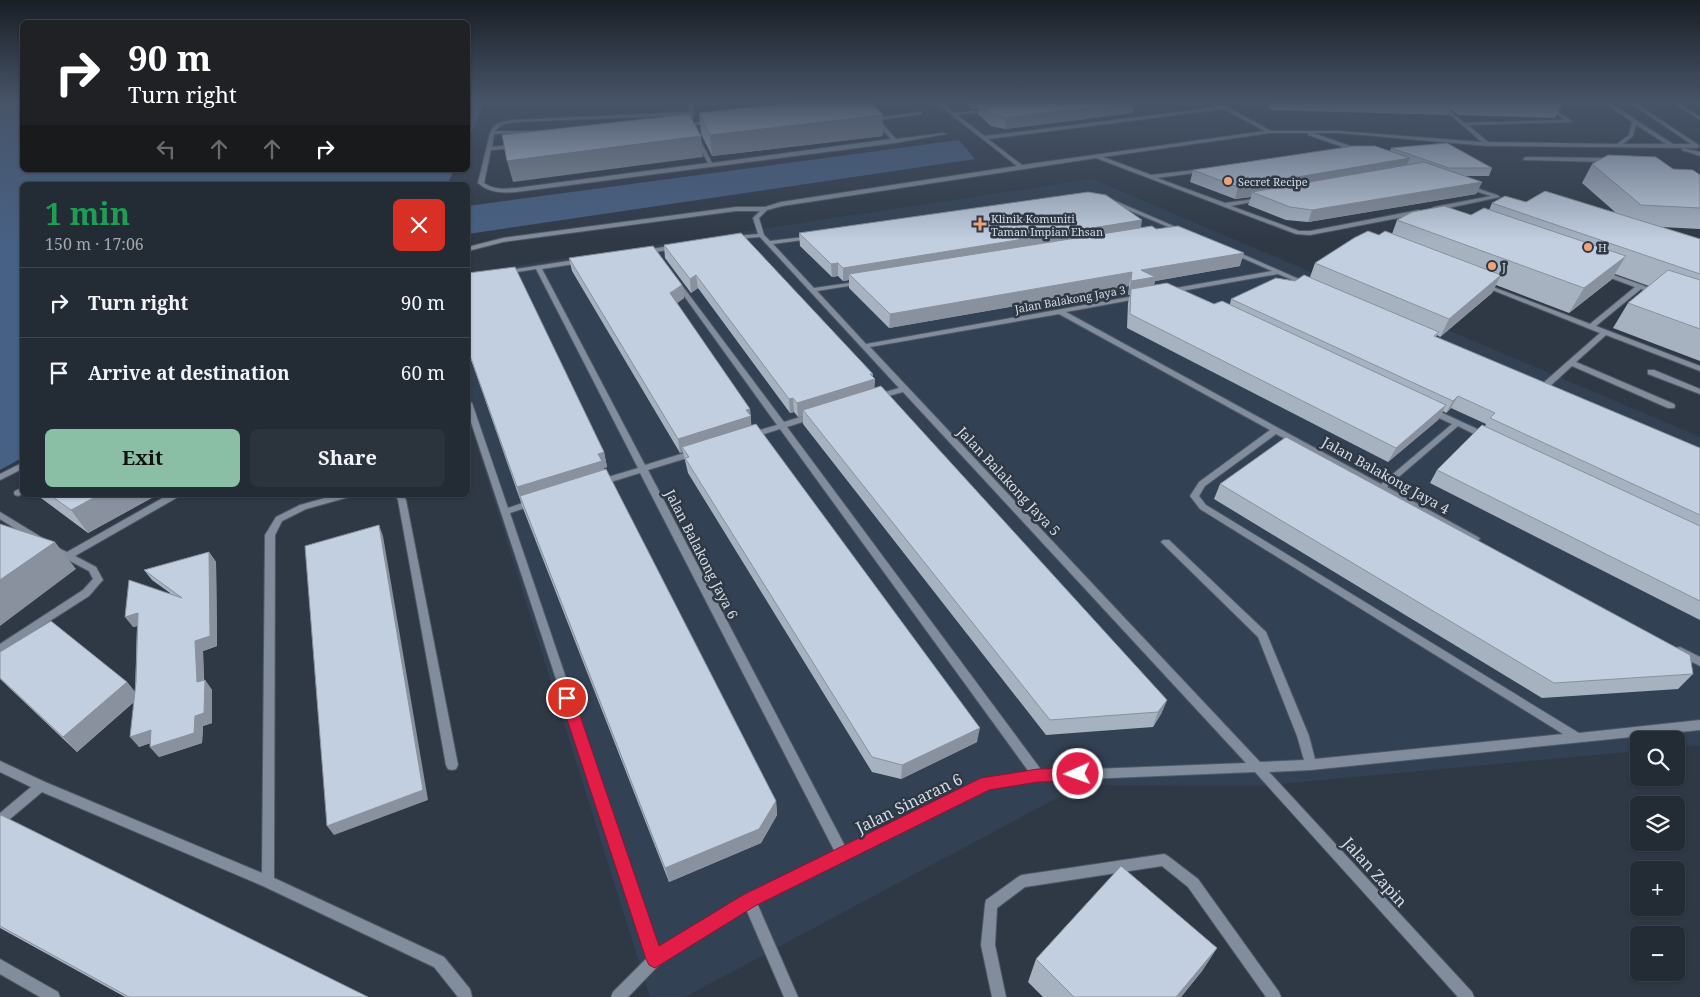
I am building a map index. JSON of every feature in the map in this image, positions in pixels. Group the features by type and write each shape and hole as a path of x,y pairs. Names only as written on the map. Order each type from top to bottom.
{"street":[{"path":"493,149 489,149 481,183 487,188 500,191 837,149"},
{"path":"703,149 711,165"},
{"path":"998,149 1021,166"},
{"path":"470,248 503,240 736,209 766,209 781,204 1021,166 1152,149"},
{"path":"1334,151 1354,149 1363,152"},
{"path":"1682,149 1700,154"},
{"path":"1098,156 1298,233 1310,233 1497,196"},
{"path":"1526,159 1615,160"},
{"path":"1151,178 1209,169"},
{"path":"1462,185 1505,199"},
{"path":"1103,197 1189,234"},
{"path":"1224,205 1263,198"},
{"path":"732,239 761,235 756,218 766,209"},
{"path":"1161,233 1180,230"},
{"name":"Jalan Balakong Jaya 5","path":"761,235 1258,768"},
{"path":"769,243 817,236"},
{"path":"635,253 683,246"},
{"path":"1225,249 1316,288"},
{"path":"654,250 660,258"},
{"path":"494,274 586,260"},
{"name":"Jalan Balakong Jaya 6","path":"538,267 842,853"},
{"path":"1594,270 1666,295"},
{"path":"1166,292 1279,272"},
{"path":"672,274 1038,776"},
{"path":"812,290 871,281"},
{"path":"1474,281 1700,369"},
{"path":"1591,327 1640,286"},
{"path":"1176,290 1194,299"},
{"name":"Jalan Balakong Jaya 3","path":"865,346 1147,296"},
{"name":"Jalan Balakong Jaya 4","path":"1059,311 1484,544"},
{"path":"1545,386 1605,332"},
{"path":"1571,363 1671,406"},
{"path":"1651,372 1700,392"},
{"path":"1536,382 1554,390"},
{"path":"867,400 904,388"},
{"path":"1422,406 1493,440"},
{"path":"470,409 655,959"},
{"path":"745,437 820,414"},
{"path":"1381,488 1457,423"},
{"path":"1276,430 1202,484 1194,496 1203,507 1575,736"},
{"path":"596,483 698,452"},
{"path":"0,477 20,467"},
{"path":"66,556 171,497"},
{"path":"268,882 270,535 279,519 295,511 340,497"},
{"path":"400,497 452,765"},
{"path":"504,512 541,500"},
{"path":"0,515 66,556 93,569 98,580 86,594 0,649"},
{"path":"1166,542 1262,635 1303,736 1311,765"},
{"path":"1674,648 1700,662"},
{"name":"Jalan Sinaran 6","path":"618,997 655,959 749,900 987,783 1038,776 1311,765 1575,736 1700,725"},
{"path":"0,766 41,786 268,882 439,962 465,994 465,997"},
{"name":"Jalan Zapin","path":"1258,768 1467,997"},
{"path":"0,820 41,786"},
{"path":"999,997 988,945 991,905 1022,881 1164,860 1193,883 1274,997"},
{"path":"749,900 791,997"},
{"path":"0,966 54,997"}],"shaded area":[{"path":"0,149 20,149 20,172 453,172 448,182 20,182 20,459 0,470"},
{"path":"896,149 966,149 975,159 470,234 470,206"},
{"path":"1092,179 1700,437 1700,745 1685,746 1685,731 1630,731 1630,752 1257,786 1081,785 685,997 650,997 470,423 470,273"}],"building":[{"path":"505,149 604,149 507,161"},
{"path":"1337,149 1382,149 1410,158 1238,187 1193,170"},
{"path":"1393,149 1457,149 1492,168 1449,168"},
{"path":"1608,155 1656,157 1673,169 1693,170 1700,175 1700,208 1641,205 1592,164"},
{"path":"1424,162 1482,182 1312,210 1290,207 1252,192"},
{"path":"1545,191 1700,239 1700,274 1492,203 1505,196 1526,202"},
{"path":"1088,192 1106,195 1142,220 843,268 838,263 831,264 799,233"},
{"path":"1444,206 1471,215 1484,208 1626,256 1584,288 1397,220 1412,212"},
{"path":"1152,226 1156,229 1178,226 1244,253 1141,270 1155,277 1131,281 1132,272 890,314 849,274"},
{"path":"1368,231 1379,235 1385,231 1501,275 1449,319 1315,263"},
{"path":"741,233 873,374 870,374 875,379 797,403 793,398 789,399 696,275 690,279 664,245"},
{"path":"653,246 682,285 670,293 750,409 746,410 751,416 678,439 569,258"},
{"path":"515,267 604,452 598,454 602,461 517,487 470,356 470,273"},
{"path":"1668,270 1700,280 1700,329 1628,303"},
{"path":"1304,275 1439,332 1434,336 1700,448 1700,515 1490,418 1495,413 1458,396 1453,401 1231,299 1276,278 1295,281"},
{"path":"1167,283 1214,304 1222,301 1446,405 1396,448 1130,314 1131,289"},
{"path":"881,386 1167,700 1158,712 1050,720 803,410"},
{"path":"756,424 980,728 902,765 872,757 685,458 689,457 682,447"},
{"path":"1482,425 1700,526 1700,601 1437,470"},
{"path":"1286,437 1690,655 1693,674 1554,683 1220,484"},
{"path":"606,469 776,801 759,829 665,868 520,496"},
{"path":"53,497 95,497 71,510"},
{"path":"0,524 55,542 0,580"},
{"path":"379,525 423,790 327,826 305,546"},
{"path":"209,552 210,636 195,641 197,682 205,680 204,713 195,716 194,733 150,747 151,730 130,737 136,682 138,613 125,617 129,580 182,598 144,570"},
{"path":"51,621 127,682 63,737 0,678 0,652"},
{"path":"1,815 368,997 129,997 0,926"},
{"path":"1121,866 1217,948 1176,997 1074,997 1036,959"}],"place":[{"name":"Secret Recipe","path":"1228,181"},
{"name":"Klinik Komuniti Taman Impian Ehsan","path":"980,224"},
{"name":"H","path":"1588,247"},
{"name":"J","path":"1492,266"}],"route":[{"path":"567,698 655,959 749,900 987,783 1038,776 1078,774"}]}
